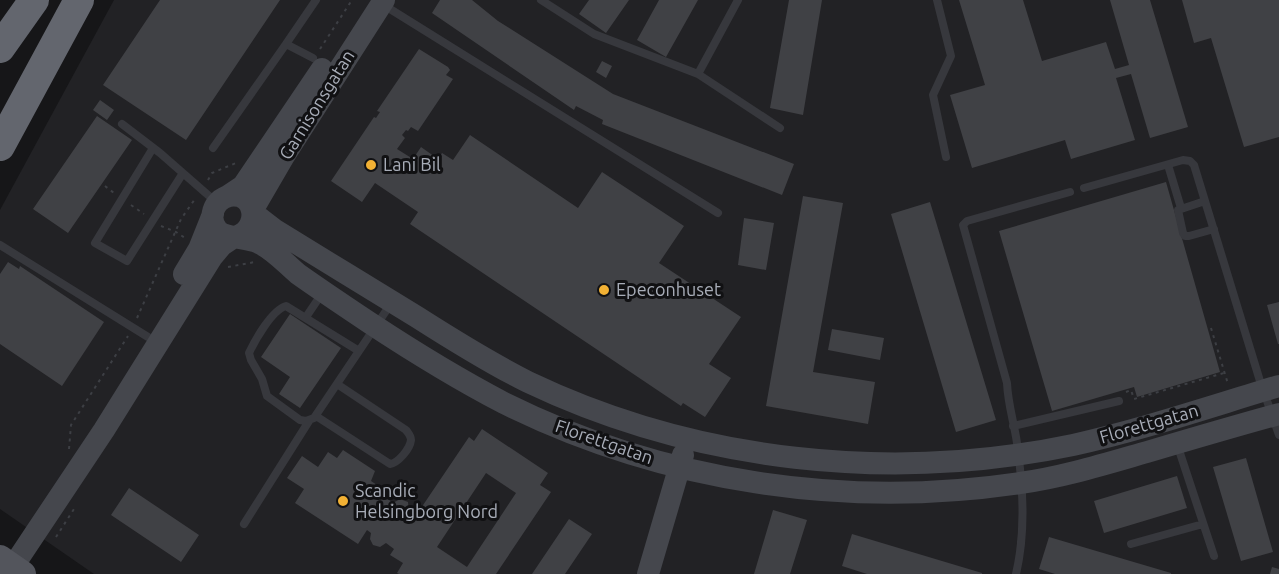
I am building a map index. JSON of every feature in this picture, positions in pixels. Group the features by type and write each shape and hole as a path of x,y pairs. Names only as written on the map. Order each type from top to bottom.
{"highway":[{"path":"0,48 34,0"},
{"path":"0,146 79,0"}],"main road":[{"path":"0,558 23,574"}],"street":[{"name":"Garnisonsgatan","path":"104,430 124,381 199,249 220,204 243,186 378,1"},
{"name":"Garnisonsgatan","path":"8,574 104,430 212,257 222,245 248,230 252,225 253,212 284,156 378,1"},
{"path":"236,236 225,235 217,230 213,220 220,204 241,198 248,203 253,212"},
{"name":"Florettgatan","path":"253,212 275,230 462,345 547,391 610,415 687,438 765,454 863,463 965,460 1017,454 1094,440 1271,388"},
{"name":"Florettgatan","path":"236,236 265,246 323,292 376,327 442,369 531,416 596,441 679,467 748,482 855,493 924,492 1020,483 1094,468 1176,443 1277,421"},
{"path":"648,574 687,438"}],"lane":[{"path":"213,148 316,0"},
{"path":"541,0 594,34 698,74 780,128"},
{"path":"698,74 738,0"},
{"path":"938,0 951,56 933,95 946,157"},
{"path":"378,1 718,213"},
{"path":"286,44 313,58"},
{"path":"122,124 220,204"},
{"path":"153,148 95,243 127,261 183,173"},
{"path":"1084,189 1168,165 1190,161 1194,165 1214,229 1271,388 1277,421"},
{"path":"1168,165 1181,208"},
{"path":"1016,574 1022,548 1023,523 1017,444 1008,406 1007,383 963,225 968,221 1070,192"},
{"path":"1205,201 1178,210 1185,236 1214,229"},
{"path":"0,245 148,337"},
{"path":"306,317 323,292"},
{"path":"244,524 312,418 392,302"},
{"path":"337,384 409,433 411,442 398,462 387,463 312,418 300,420 269,399 249,353 280,308 288,306 359,351"},
{"path":"1013,426 1120,397"},
{"path":"1176,443 1214,556"},
{"path":"1131,544 1203,524"}],"path":[{"path":"105,186 163,227 176,232"},
{"path":"227,267 254,262 265,246"},
{"path":"1210,328 1230,390"},
{"path":"1120,397 1131,390 1134,399 1224,373"},
{"path":"50,542 58,535 76,506"}],"shaded area":[{"path":"114,0 1279,0 1279,574 94,574 0,509 0,210"}],"building":[{"path":"160,0 280,0 186,140 103,85"},
{"path":"440,0 472,0 498,21 613,94 794,164 782,195 602,124 603,120 576,106 574,110 432,13"},
{"path":"589,0 629,0 606,33 579,14"},
{"path":"659,0 698,0 666,57 637,40"},
{"path":"789,0 822,0 803,115 770,108"},
{"path":"959,0 1023,0 1042,61 1106,42 1115,69 1129,65 1110,0 1150,0 1188,127 1150,138 1131,74 1116,78 1135,140 1071,159 1065,140 972,168 950,95 985,85"},
{"path":"1182,0 1279,0 1279,137 1244,147 1211,38 1194,43"},
{"name":"Epeconhuset","path":"419,49 448,67 450,70 446,75 453,79 418,131 411,127 408,131 406,130 402,135 405,138 397,149 413,159 421,147 438,159 442,153 453,160 470,135 578,208 602,172 684,226 659,263 741,317 709,364 731,378 705,417 683,403 681,406 410,224 418,212 375,183 362,202 331,181 374,117 376,118 380,112 377,111"},
{"path":"602,61 612,66 606,78 596,72"},
{"path":"100,100 114,110 107,120 93,110"},
{"path":"97,116 132,140 68,233 33,209"},
{"path":"1166,182 1220,372 1137,397 1134,387 1052,411 999,231"},
{"path":"803,196 843,203 813,372 875,382 868,424 766,406"},
{"path":"930,202 996,420 956,432 891,214"},
{"path":"744,218 774,223 766,270 738,265"},
{"path":"8,262 19,269 20,266 104,322 62,386 0,344 0,274"},
{"path":"1279,302 1279,344 1278,344 1267,305"},
{"path":"290,314 341,348 300,408 279,394 290,377 261,357"},
{"path":"832,329 884,338 880,360 828,350"},
{"name":"Scandic Helsingborg Nord","path":"482,429 548,473 540,485 551,492 496,574 399,574 397,573 403,563 390,555 394,549 386,543 380,547 373,545 370,539 371,533 367,530 358,544 295,503 304,489 287,478 302,456 318,467 328,452 337,458 343,450 375,471 371,481 392,495 388,499 393,503 400,499 408,502 409,513 415,517 469,437 474,441","holes":["486,473 516,493 467,567 437,547"]},
{"path":"1246,458 1273,552 1241,561 1213,467"},
{"path":"1177,476 1187,508 1104,533 1094,501"},
{"path":"129,488 199,535 181,562 111,515"},
{"path":"773,510 807,520 790,574 754,574"},
{"path":"569,519 592,534 565,574 532,574"},
{"path":"852,534 982,574 867,574 842,566"},
{"path":"1049,537 1171,574 1055,574 1039,569"},
{"path":"1272,567 1279,569 1279,574 1270,574"}],"place":[{"name":"Lani Bil","path":"371,165"},
{"name":"Epeconhuset","path":"604,290"},
{"name":"Scandic Helsingborg Nord","path":"343,501"}]}
